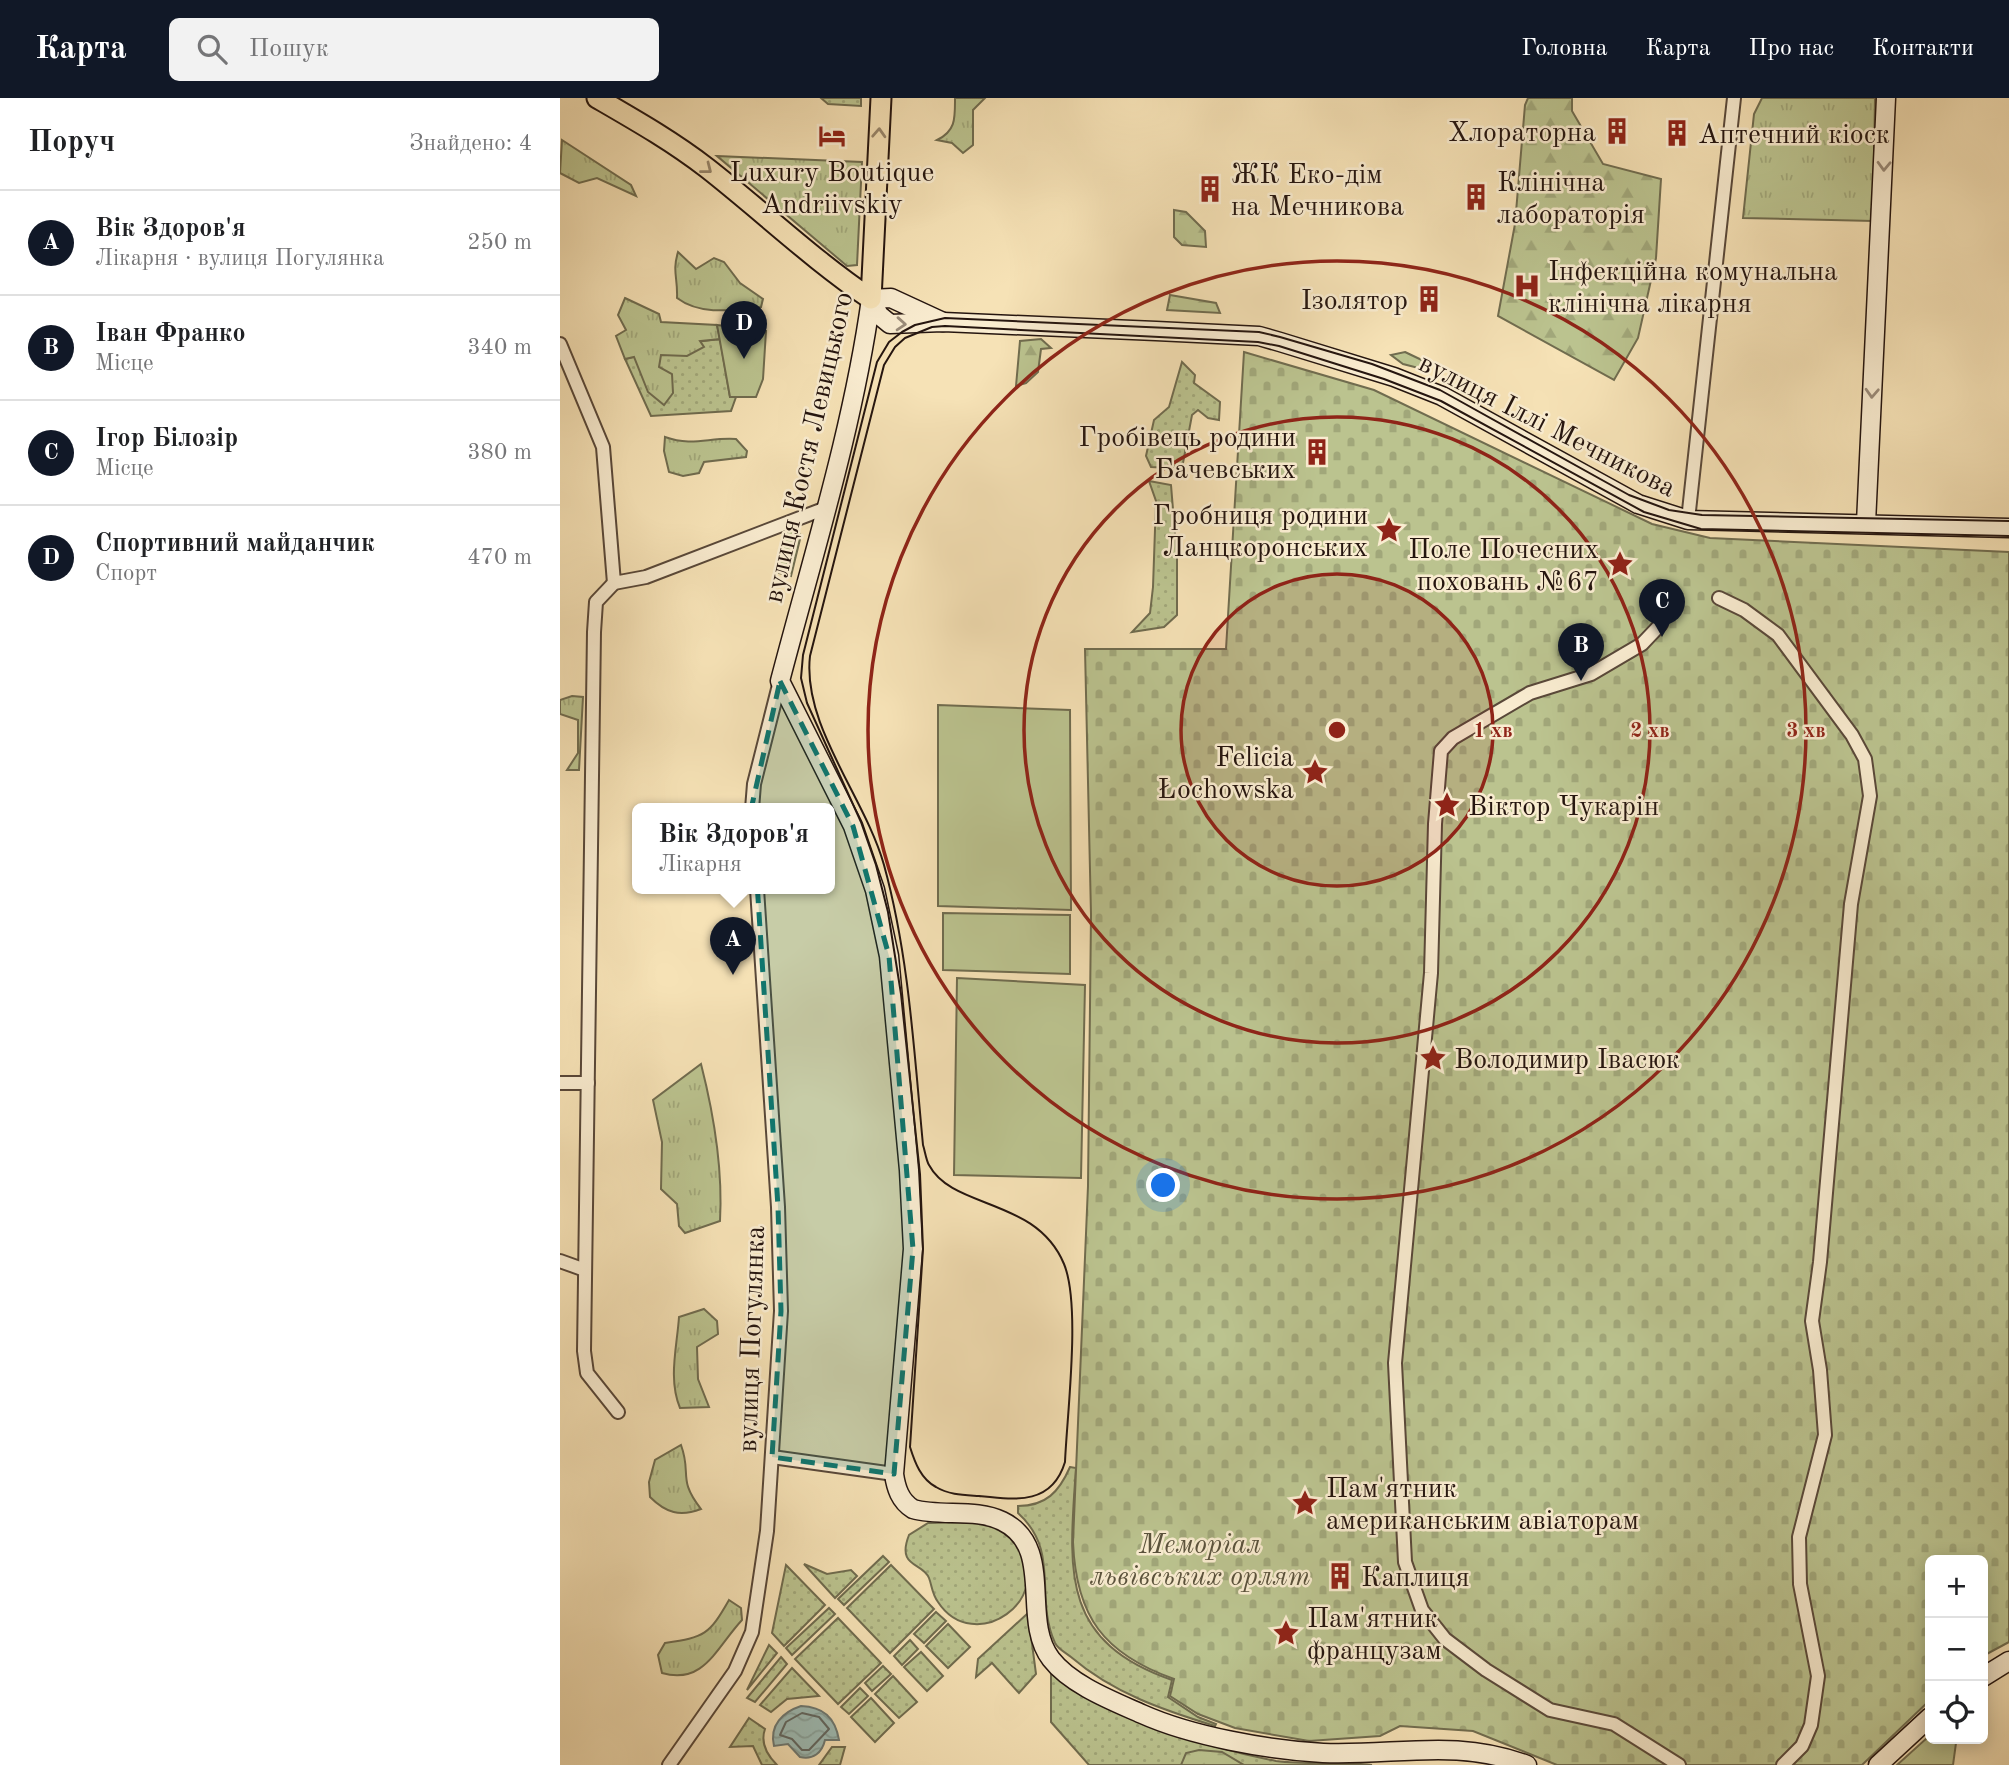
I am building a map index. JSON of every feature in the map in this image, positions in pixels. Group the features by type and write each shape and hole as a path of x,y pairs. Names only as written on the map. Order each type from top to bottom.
{"main road":[{"path":"597,98 651,129 705,167 842,279 871,299"},
{"name":"вулиця Костя Левицького","path":"871,299 881,98"}],"street":[{"path":"1688,520 1734,98"},
{"path":"1866,523 1886,98"},
{"name":"вулиця Іллі Мечникова","path":"871,299 879,315 890,324 943,322 1259,336 1394,377 1442,396 1638,504 1688,520 2009,528"},
{"name":"вулиця Костя Левицького","path":"780,681 826,508 864,347 871,299"},
{"path":"560,345 603,447 614,583"},
{"path":"618,1412 587,1373 585,1270 596,602 614,583 646,577 826,508"},
{"path":"1719,598 1744,610 1778,635 1852,735 1865,760 1870,796 1851,904 1820,1262 1812,1321 1820,1370 1825,1435 1799,1537 1800,1584 1818,1676 1811,1725 1802,1746 1783,1765"},
{"path":"1661,624 1642,644 1591,674 1530,693 1453,738 1441,751 1435,824 1431,973 1395,1363 1405,1562 1422,1610 1446,1639 1486,1670 1550,1710 1614,1724 1679,1765"},
{"path":"752,803 754,784 780,681"},
{"path":"780,681 853,825 874,890 889,956 909,1170 913,1249 894,1474 897,1490 906,1505 920,1511 996,1518 1015,1529 1026,1542 1032,1560 1038,1624 1049,1657 1083,1684 1144,1715 1237,1742 1323,1753 1464,1748 1502,1755 1527,1765"},
{"name":"вулиця Погулянка","path":"669,1765 735,1671 752,1632 767,1531 780,1285 757,894"},
{"path":"560,1083 588,1083"},
{"path":"560,1261 585,1270"},
{"path":"772,1457 894,1474"},
{"path":"1988,1674 2009,1661"},
{"path":"1878,1765 1925,1722"}],"highlighted area":[{"path":"780,681 853,826 889,956 913,1249 894,1474 772,1457 781,1311 778,1207 752,805"}],"green space":[{"path":"821,98 861,98 861,106 828,104"},
{"path":"955,98 985,98 973,110 973,145 963,153 952,143 937,140 951,128"},
{"path":"1528,98 1572,98 1572,111 1603,164 1661,179 1656,258 1638,338 1614,380 1498,316 1515,224 1525,105"},
{"path":"1762,98 1875,98 1873,221 1743,218 1754,114"},
{"path":"562,140 631,185 636,196 597,178 579,183 560,173"},
{"path":"717,156 862,162 857,265 847,266"},
{"path":"1174,210 1186,212 1205,231 1206,247 1182,245 1174,237"},
{"path":"678,252 696,269 714,258 724,262 740,283 763,299 761,307 707,310 686,304 677,298 675,270"},
{"path":"1170,295 1216,303 1220,313 1167,310"},
{"path":"625,298 659,314 661,322 717,325 720,339 700,341 704,347 687,356 661,355 659,367 672,374 673,393 664,405 648,392 634,357 625,359 616,336 626,330 618,315"},
{"path":"717,325 766,331 763,379 756,397 730,397"},
{"path":"720,339 730,397 736,397 731,411 651,416 625,359 687,343"},
{"path":"1041,339 1051,348 1041,349 1038,372 1026,383 1016,386 1020,341"},
{"name":"Меморіал львівських орлят","path":"1244,352 1374,390 1652,524 1710,538 2009,552 2009,1642 1988,1653 1988,1555 1925,1555 1925,1705 1862,1765 1557,1765 1473,1731 1400,1726 1380,1736 1309,1741 1235,1728 1198,1714 1170,1696 1174,1679 1129,1658 1098,1629 1088,1612 1080,1592 1073,1542 1088,1186 1091,915 1085,649 1226,649"},
{"path":"1405,352 1428,363 1428,368 1426,370 1403,364 1391,355"},
{"path":"1182,362 1195,375 1194,383 1220,402 1219,420 1208,418 1198,410 1192,415 1183,463 1170,468 1151,467 1146,456 1154,420 1169,407"},
{"path":"665,437 684,441 736,439 747,451 746,457 704,462 699,473 683,476 669,472 664,451"},
{"path":"1149,481 1171,485 1177,558 1177,615 1164,627 1132,632 1150,613 1153,587 1156,501"},
{"path":"795,529 801,535 791,576 775,572 783,534"},
{"path":"572,696 583,697 579,770 567,770 578,753 578,720 560,714 560,700"},
{"path":"938,705 1070,710 1071,910 938,906"},
{"path":"943,913 1070,915 1070,974 943,970"},
{"path":"957,978 1085,985 1081,1178 954,1175"},
{"path":"701,1064 716,1142 720,1221 685,1233 679,1226 677,1204 661,1189 662,1142 653,1100"},
{"path":"704,1309 717,1321 718,1334 697,1347 698,1379 709,1407 680,1408 674,1386 679,1317"},
{"path":"681,1445 689,1490 701,1509 686,1513 668,1510 650,1497 649,1482 655,1460"},
{"path":"1070,1467 1076,1468 1072,1538 1074,1569 1079,1597 1090,1622 1108,1645 1135,1664 1172,1680 1168,1697 1198,1717 1216,1724 1215,1726 1158,1707 1121,1690 1087,1670 1055,1643 1046,1609 1045,1575 1039,1543 1018,1513 1018,1506 1036,1503 1050,1496 1061,1484"},
{"path":"928,1523 984,1523 1006,1531 1016,1543 1026,1564 1027,1584 1020,1601 1007,1614 990,1622 971,1624 953,1618 934,1596 926,1573 908,1559 906,1553 909,1535"},
{"path":"883,1556 889,1562 844,1605 838,1599"},
{"path":"804,1564 827,1574 851,1570 857,1576 835,1598"},
{"path":"786,1565 825,1605 784,1646 772,1633"},
{"path":"891,1565 934,1609 890,1653 847,1608"},
{"path":"729,1600 741,1608 742,1620 708,1661 689,1674 662,1673 658,1655 665,1643 689,1639 704,1632 716,1621"},
{"path":"829,1608 835,1614 792,1655 786,1648"},
{"path":"936,1612 946,1621 924,1643 914,1634"},
{"path":"1028,1613 1036,1674 1019,1693 992,1663 976,1677 978,1659"},
{"path":"838,1618 881,1663 838,1704 795,1659"},
{"path":"948,1624 970,1647 948,1668 926,1646"},
{"path":"910,1640 918,1649 902,1665 894,1656"},
{"path":"769,1645 777,1653 747,1690"},
{"path":"921,1652 943,1676 927,1691 904,1667"},
{"path":"781,1657 787,1664 755,1702 747,1698"},
{"path":"883,1666 891,1674 872,1691 865,1683"},
{"path":"792,1668 819,1696 787,1699 771,1712 760,1705"},
{"path":"1051,1674 1130,1715 1218,1747 1276,1761 1372,1765 1089,1765 1051,1722"},
{"path":"893,1676 917,1702 899,1718 875,1694"},
{"path":"860,1688 868,1696 849,1714 841,1707"},
{"path":"871,1698 894,1723 875,1742 851,1717"},
{"path":"749,1718 765,1729 765,1748 777,1765 762,1765 753,1746 730,1747"},
{"path":"1925,1740 1925,1744 1956,1744 1953,1765 1897,1765"},
{"path":"832,1747 845,1747 840,1765 819,1765"},
{"path":"1199,1750 1222,1752 1244,1765 1181,1765 1186,1753"}],"water":[{"path":"801,1706 816,1708 827,1715 839,1740 825,1740 819,1752 809,1757 800,1757 788,1744 774,1746 774,1732 779,1720"}],"tram line":[{"path":"2009,521 1702,515 1669,510 1629,495 1440,390 1372,364 1259,332 945,318 915,325 889,342 877,362 803,655 801,678 807,703 861,822 876,865 888,912 901,994 920,1174 923,1249 910,1447 916,1465 926,1480 941,1490 952,1493 1006,1498 1031,1497 1051,1486 1065,1462 1072,1305 1064,1264 1051,1242 1015,1215 956,1190 941,1179 928,1163 923,1145 905,969 884,865 875,839 825,735 810,682 810,656 884,365 895,347 905,338 932,327 945,326 1258,342 1384,379 1441,401 1644,512 1701,529 2009,536"}],"place":[{"name":"Хлораторна","path":"1617,131"},
{"name":"Аптечний кіоск","path":"1677,133"},
{"name":"Luxury Boutique Andriivskiy","path":"832,136"},
{"name":"ЖК Еко-дім на Мечникова","path":"1210,189"},
{"name":"Клінічна лабораторія","path":"1476,197"},
{"name":"Інфекційна комунальна клінічна лікарня","path":"1527,286"},
{"name":"Ізолятор","path":"1429,299"},
{"name":"Спортивний майданчик","path":"744,359"},
{"name":"Гробівець родини Бачевських","path":"1317,452"},
{"name":"Гробниця родини Ланцкоронських","path":"1389,530"},
{"name":"Поле Почесних поховань №67","path":"1620,564"},
{"name":"Ігор Білозір","path":"1662,637"},
{"name":"Іван Франко","path":"1581,681"},
{"name":"Felicia Łochowska","path":"1315,772"},
{"name":"Віктор Чукарін","path":"1447,805"},
{"name":"Вік Здоров'я","path":"733,975"},
{"name":"Володимир Івасюк","path":"1433,1058"},
{"name":"Пам'ятник американським авіаторам","path":"1305,1503"},
{"name":"Каплиця","path":"1340,1576"},
{"name":"Пам'ятник французам","path":"1286,1633"}]}
